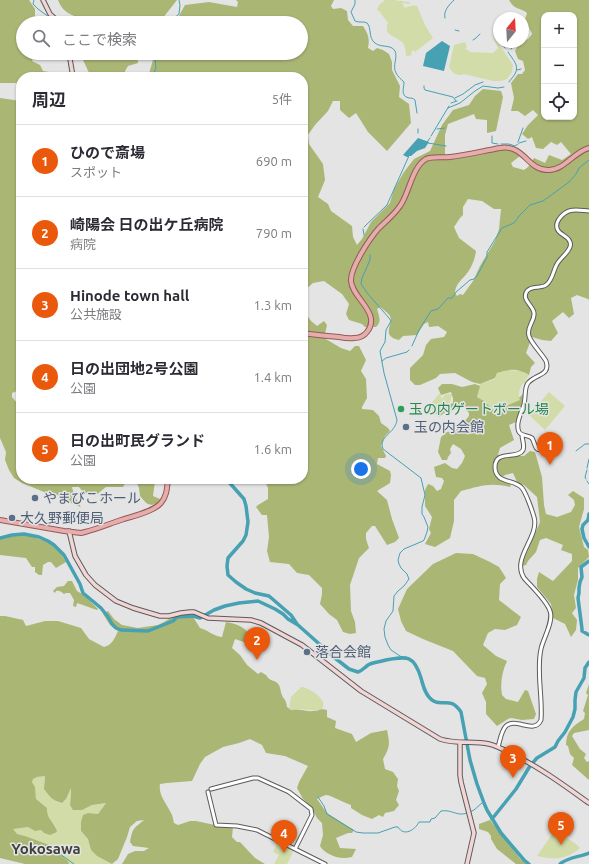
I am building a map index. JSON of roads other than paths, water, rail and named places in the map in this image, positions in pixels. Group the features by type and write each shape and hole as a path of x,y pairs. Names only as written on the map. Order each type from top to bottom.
{"main road":[{"path":"43,0 52,16"},
{"path":"71,60 72,72"},
{"path":"308,333 354,338 362,336 368,330 371,318 368,310 351,284 352,271 375,233 402,204 417,169 424,161 431,158 452,157 508,147 517,150 536,168 550,170 558,168 576,154 589,148"},
{"path":"0,520 81,533 87,532 154,508 160,504 164,497 167,491 168,484"},
{"path":"69,531 75,556 84,573 95,586 126,606 160,616 169,616 186,612 197,613 214,619 254,621 265,624 302,645 351,684 440,739 449,742 484,743 498,747 534,765 589,803"},
{"path":"461,743 461,782 474,833 467,864"}],"street":[{"path":"498,747 507,726 514,724 535,726 541,720 539,657 551,616 547,605 524,578 520,571 521,562 534,528 534,516 526,494 521,487 503,479 498,475 496,472 496,464 499,458 522,452 524,447 522,435 519,432 518,427 524,404 526,387 532,379 544,373 548,365 528,335 528,328 533,320 534,314 525,294 531,288 544,286 548,283 557,264 568,252 570,246 569,240 557,229 556,225 558,220 569,210 578,209 589,211"},
{"path":"522,435 530,436 534,440 537,449 540,450 548,448"},
{"path":"295,849 312,815 311,809 291,794 256,778 210,790 216,824 237,826 261,832 295,849 325,864"}],"water":[{"path":"442,41 450,46 444,71 423,66 426,53"},
{"path":"418,138 429,142 425,148 409,156 409,158 403,155"}],"waterway":[{"path":"34,0 33,4 48,16"},
{"path":"176,16 179,14 179,0"},
{"path":"355,0 355,4 351,12 355,21 367,23 373,41 395,51 395,70 404,82 403,94 404,96 415,100 417,113"},
{"path":"445,18 448,6 454,0"},
{"path":"455,30 459,31"},
{"path":"473,40 480,34"},
{"path":"508,52 517,68 515,74 509,82"},
{"path":"68,60 70,72"},
{"path":"154,72 156,69 155,60"},
{"path":"517,70 521,69"},
{"path":"455,98 475,85 483,82"},
{"path":"424,86 425,90 453,97 456,101"},
{"path":"448,108 460,103 483,86 498,88 504,87"},
{"path":"451,103 457,101"},
{"path":"431,136 449,106"},
{"path":"437,129 445,128"},
{"path":"518,142 523,128"},
{"path":"492,136 492,143 498,144"},
{"path":"427,142 430,138"},
{"path":"519,143 526,141"},
{"path":"428,143 446,146"},
{"path":"501,144 515,146 518,144"},
{"path":"364,227 387,205 408,158"},
{"path":"412,346 419,330 431,311 438,309 448,298 452,298 456,292 477,276 487,257 487,252 502,228 514,223 530,205 543,201 569,182 579,168 589,160"},
{"path":"363,229 364,235"},
{"path":"370,255 370,260 361,284 391,321 386,330 385,342 380,351 384,373 397,420 396,425 385,438 382,445 383,449 421,478 425,495 422,514 428,527 423,541 404,549 400,553 398,560 399,564 409,579 394,596 393,611 386,621 384,629 385,637 391,650 402,657"},
{"path":"382,361 386,358 407,352 409,350"},
{"path":"576,451 585,444 589,444"},
{"path":"587,468 589,459"},
{"path":"586,479 585,477 587,470"},
{"path":"231,484 244,499 248,522 246,535 243,541 228,558 228,575 246,589 255,593 269,596 291,615 297,624"},
{"path":"589,514 588,520 583,525 582,529 584,538 589,547"},
{"path":"0,538 24,534 39,537 54,545 64,555 80,584 83,593 101,608 116,628 121,630 148,631 173,621 177,617 193,616 200,618 225,606 258,601 275,609 298,625 349,669 358,672 374,663 399,658 409,659 416,665 425,690 430,698 439,703 453,704 461,712 470,760 487,810 501,833 529,864"},
{"path":"589,561 581,567 582,577 578,598 582,631 589,635"},
{"path":"492,819 516,789 530,766 537,758 555,747 565,732 573,717 576,692 584,678 585,668 589,662"},
{"path":"318,797 327,814 356,832 363,833 378,833 395,827 398,827 403,832 406,832 415,828 419,822 430,822 431,819 435,818 441,811 460,814 467,813"},
{"path":"470,812 483,802"},
{"path":"58,849 60,854 74,864"},
{"path":"560,864 567,860 589,853"}],"place":[{"name":"玉の内ゲートボール場","path":"401,409"},
{"name":"玉の内会館","path":"406,427"},
{"name":"ひので斎場","path":"550,465"},
{"name":"やまびこホール","path":"35,498"},
{"name":"大久野郵便局","path":"12,518"},
{"name":"落合会館","path":"307,652"},
{"name":"崎陽会 日の出ケ丘病院","path":"257,660"},
{"name":"Hinode town hall","path":"513,778"},
{"name":"日の出町民グランド","path":"561,845"},
{"name":"日の出団地2号公園","path":"284,853"}],"district":[{"name":"Yokosawa","path":"46,849"}]}
